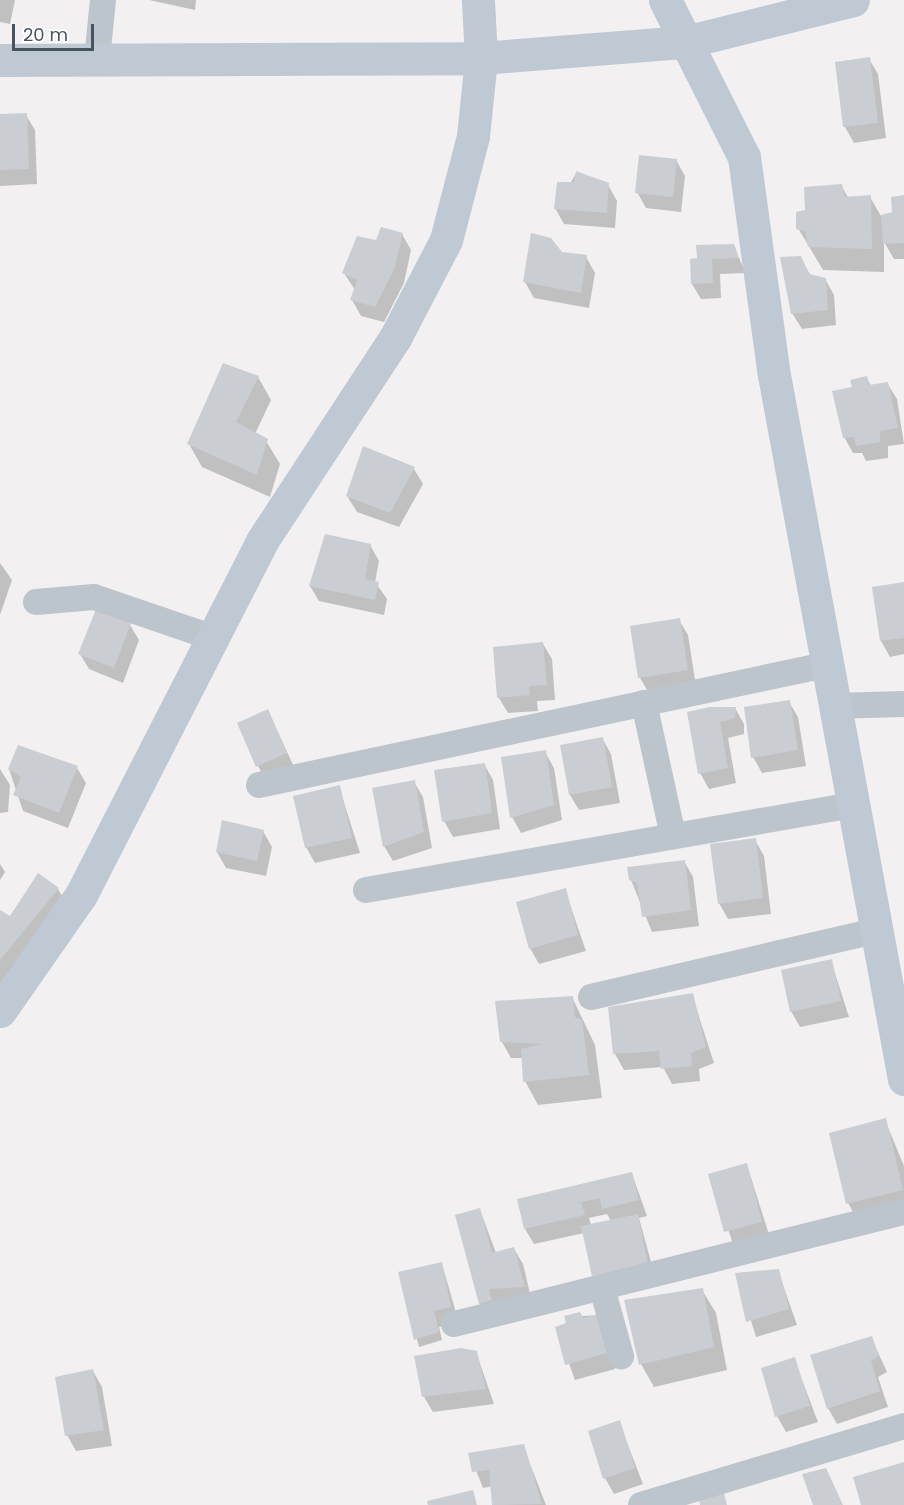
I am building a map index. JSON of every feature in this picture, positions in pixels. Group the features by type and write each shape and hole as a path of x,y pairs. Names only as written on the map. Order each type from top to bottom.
{"street":[{"path":"97,59 103,0"},
{"path":"0,1011 81,895 262,541 395,338 446,240 473,136 481,58 478,0"},
{"path":"665,0 744,157 774,375 874,931 904,1079"},
{"path":"0,60 481,58 685,42 853,0"},
{"path":"36,602 94,597 211,638"},
{"path":"259,785 825,665"},
{"path":"644,703 673,836"},
{"path":"833,706 904,704"},
{"path":"366,890 851,805"},
{"path":"591,997 874,931"},
{"path":"454,1324 904,1212"},
{"path":"602,1287 621,1356"},
{"path":"641,1505 904,1426"}],"building":[{"path":"870,57 878,123 843,127 835,62"},
{"path":"27,113 29,169 0,170 0,114"},
{"path":"639,155 677,159 673,197 635,193"},
{"path":"576,171 609,183 607,213 554,209 557,182 574,182"},
{"path":"842,184 845,197 871,195 872,249 808,247 805,231 796,229 796,212 805,210 804,187"},
{"path":"904,195 904,243 883,244 881,215 892,212 891,197"},
{"path":"381,227 403,233 395,267 375,307 350,300 357,280 342,273 357,236 376,240"},
{"path":"531,233 551,238 562,252 587,255 581,293 523,282"},
{"path":"734,244 739,258 712,259 713,283 691,284 690,259 697,258 696,245"},
{"path":"801,256 809,274 826,278 828,310 791,314 780,257"},
{"path":"223,363 259,376 236,422 268,439 257,475 187,444"},
{"path":"867,376 869,385 888,382 898,428 880,431 880,442 856,446 854,437 843,438 832,391 852,387 850,380"},
{"path":"363,446 415,467 390,513 346,496"},
{"path":"325,534 371,544 365,579 379,582 375,600 309,586"},
{"path":"904,582 904,638 880,641 872,587"},
{"path":"96,609 131,623 114,668 78,654"},
{"path":"680,618 688,670 638,678 630,626"},
{"path":"543,642 547,685 529,686 530,695 497,698 493,647"},
{"path":"790,700 798,750 751,758 744,707"},
{"path":"709,707 736,707 735,718 720,722 728,768 698,774 687,712"},
{"path":"268,709 287,753 256,767 237,723"},
{"path":"603,737 612,787 569,795 560,745"},
{"path":"18,745 78,766 59,813 13,795 21,777 8,769"},
{"path":"546,750 554,805 510,818 501,757"},
{"path":"485,763 492,813 442,822 434,770"},
{"path":"415,780 424,832 383,847 372,788"},
{"path":"340,785 352,838 305,848 293,796"},
{"path":"222,820 264,830 257,861 216,852"},
{"path":"756,838 763,898 718,904 710,844"},
{"path":"685,860 691,910 642,917 637,883 629,880 627,867"},
{"path":"38,873 59,888 0,960 0,910 10,916"},
{"path":"566,888 578,935 529,949 516,902"},
{"path":"832,959 841,1001 790,1012 781,970"},
{"path":"693,993 706,1047 691,1053 692,1066 661,1069 659,1051 613,1054 608,1007"},
{"path":"573,996 575,1017 582,1020 589,1075 523,1082 521,1049 542,1044 500,1042 495,1001"},
{"path":"886,1118 903,1190 846,1204 829,1133"},
{"path":"747,1163 762,1222 724,1232 708,1174"},
{"path":"632,1172 639,1200 602,1209 600,1198 581,1202 585,1215 524,1229 517,1199"},
{"path":"480,1208 492,1253 514,1247 525,1287 489,1289 492,1300 479,1304 455,1215"},
{"path":"638,1214 648,1265 592,1276 581,1226"},
{"path":"442,1262 451,1307 434,1311 439,1332 414,1340 398,1272"},
{"path":"779,1269 789,1309 746,1322 735,1273"},
{"path":"703,1288 714,1347 639,1365 624,1300"},
{"path":"580,1312 583,1318 601,1314 607,1353 565,1365 555,1327 566,1323 564,1316"},
{"path":"872,1336 879,1356 871,1361 880,1391 827,1409 810,1355"},
{"path":"461,1348 477,1351 486,1389 422,1397 414,1356"},
{"path":"795,1357 810,1406 775,1417 761,1368"},
{"path":"93,1369 104,1430 65,1436 55,1377"},
{"path":"620,1420 635,1468 603,1479 588,1431"},
{"path":"524,1444 542,1504 492,1505 489,1470 472,1472 468,1453"},
{"path":"904,1462 904,1505 861,1505 853,1477"},
{"path":"826,1468 843,1505 813,1505 802,1474"},
{"path":"473,1490 477,1505 428,1505 427,1501"},
{"path":"724,1493 727,1505 700,1505 699,1500"}]}
